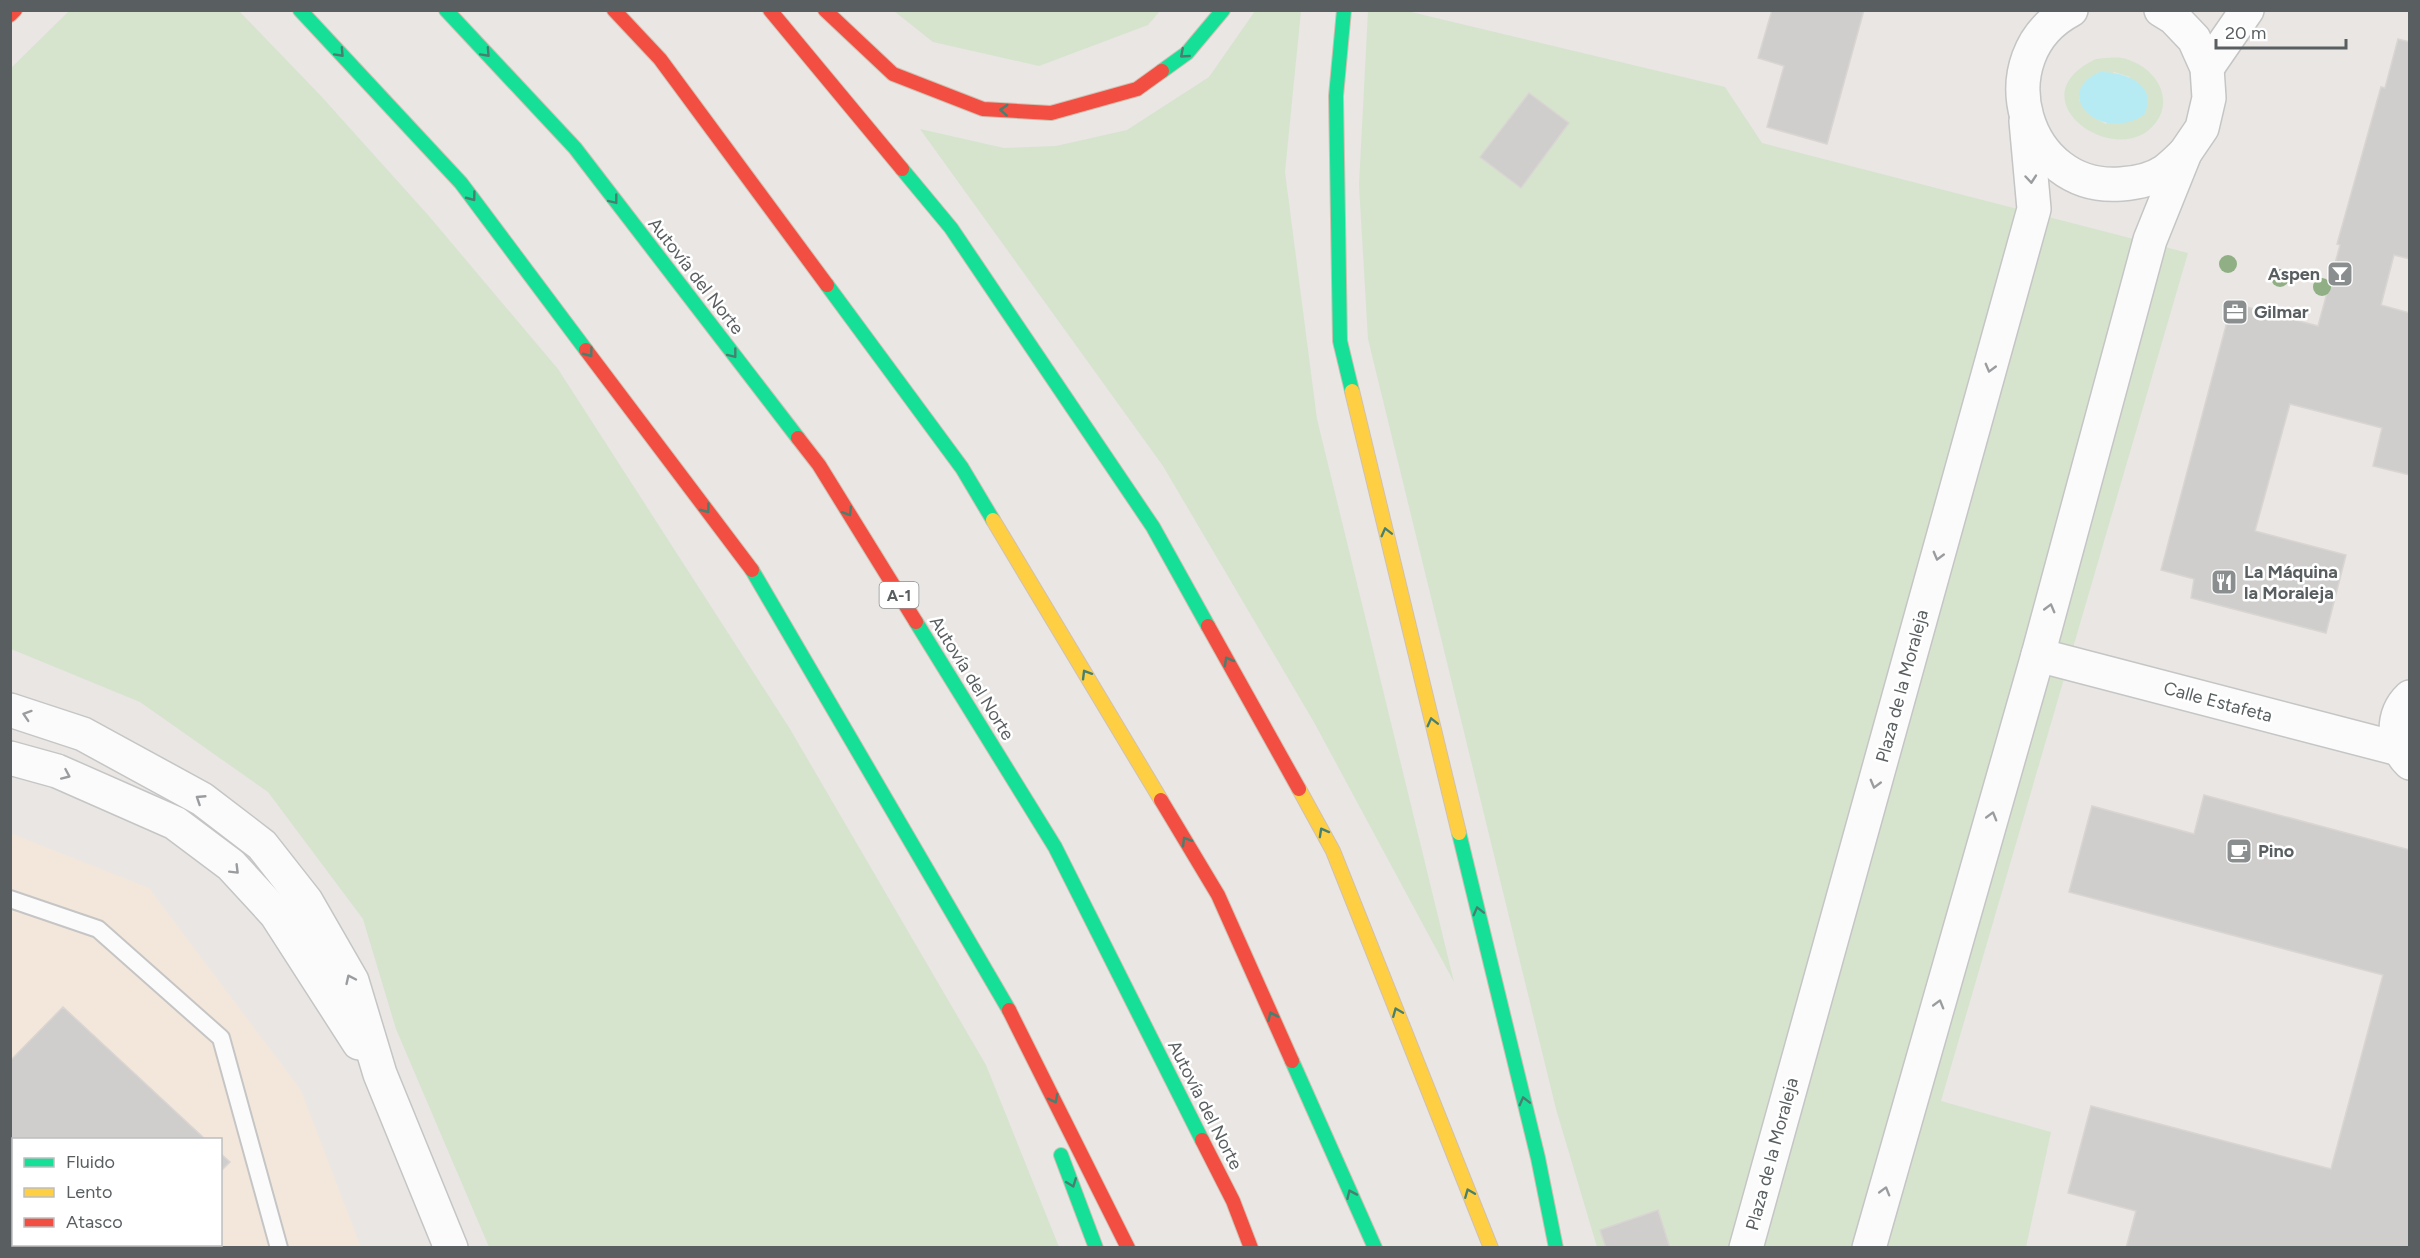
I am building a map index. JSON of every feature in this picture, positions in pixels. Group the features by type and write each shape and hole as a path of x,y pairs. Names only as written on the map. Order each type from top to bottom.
{"main road":[{"path":"10,15 15,10"},
{"path":"300,10 461,183 761,582 1000,991 1128,1248"},
{"name":"Autovía del Norte","path":"446,10 575,148 819,465 1055,847 1233,1201 1251,1248"},
{"path":"614,10 660,59 962,468 1218,895 1375,1248"},
{"path":"770,10 951,228 1153,526 1333,850 1491,1248"},
{"path":"825,10 893,74 983,109 1051,113 1137,89 1187,53 1222,10"},
{"path":"1344,10 1336,96 1340,340 1538,1158 1556,1248"},
{"path":"1000,991 1049,1122"},
{"path":"1057,1144 1095,1246"}],"street":[{"name":"Plaza de la Moraleja","path":"1869,1248 2038,655 2150,240 2186,153 2202,128 2209,98 2207,68 2194,39 2174,18 2161,10"},
{"path":"2207,68 2247,10"},
{"name":"Plaza de la Moraleja","path":"1746,1248 2034,209 2021,92 2026,63 2039,37 2062,12"},
{"name":"Plaza de la Moraleja","path":"2026,121 2039,146 2058,166 2092,181 2110,185 2138,183 2164,172 2186,153"},
{"name":"Calle Estafeta","path":"2038,655 2404,756"},
{"path":"2404,756 2396,723 2399,712 2409,697"},
{"path":"10,710 83,734 202,799 262,845 306,901 352,981 380,1074 451,1248"},
{"path":"10,758 57,771 175,823 231,865 276,914 380,1074"},
{"path":"1538,1158 1569,1248"}],"lane":[{"path":"10,899 98,929 221,1038 279,1248"}],"shaded area":[{"path":"10,833 149,888 301,1090 361,1247 11,1247"}],"green space":[{"path":"69,11 239,11 321,96 428,215 558,369 790,729 986,1065 1059,1247 489,1247 396,1029 363,919 268,792 140,702 11,649 11,68"},
{"path":"894,11 1160,11 1148,25 1039,66 933,42"},
{"path":"1255,11 1301,11 1285,172 1317,419 1454,982 1315,724 1163,466 920,129 1004,148 1056,146 1127,130 1209,77"},
{"path":"1368,11 1407,11 1725,87 1762,143 2188,253 1941,1101 2051,1132 2026,1247 1597,1247 1556,1109 1368,339 1359,185"},
{"path":"2096,59 2129,60 2148,71 2160,88 2163,107 2159,117 2152,127 2135,137 2115,139 2096,134 2079,123 2067,108 2065,92 2073,75","holes":["2114,72 2130,77 2106,124 2093,117 2079,100"]}],"water":[{"path":"2100,72 2120,74 2137,82 2147,95 2144,115 2127,122 2111,123 2097,119 2086,112 2080,102 2080,91 2086,81"}],"building":[{"path":"1772,10 1864,10 1827,144 1767,127 1784,66 1758,58"},
{"path":"2398,39 2410,42 2410,259 2394,255 2381,305 2410,313 2410,475 2373,466 2382,428 2290,404 2255,531 2346,555 2326,633 2191,598 2194,579 2161,570 2232,303 2318,326 2340,245 2337,244 2381,87 2385,88"},
{"path":"1529,93 1569,123 1521,188 1480,157"},
{"path":"2204,795 2410,850 2410,1248 2126,1248 2136,1211 2068,1193 2091,1106 2331,1169 2383,975 2069,892 2092,806 2194,834"},
{"path":"63,1007 204,1138 12,1138 12,1246 170,1246 172,1248 10,1248 10,1061"},
{"path":"222,1155 230,1162 222,1170"},
{"path":"1658,1210 1670,1248 1606,1248 1600,1230"}],"traffic: fast":[{"path":"300,10 461,183 586,350"},
{"path":"446,10 575,148 798,438"},
{"path":"1162,71 1187,53 1223,10"},
{"path":"1344,10 1336,96 1340,341 1352,391"},
{"path":"902,169 951,228 1153,527 1208,626"},
{"path":"827,285 962,468 993,520"},
{"path":"752,570 1009,1010"},
{"path":"916,622 1055,847 1202,1140"},
{"path":"1459,833 1538,1158 1556,1248"},
{"path":"1292,1061 1375,1248"},
{"path":"1061,1155 1096,1248"}],"traffic: slow":[{"path":"1352,391 1459,833"},
{"path":"993,520 1161,800"},
{"path":"1299,789 1333,851 1491,1248"}],"traffic: jam":[{"path":"10,15 15,10"},
{"path":"614,10 660,59 827,285"},
{"path":"770,10 902,169"},
{"path":"825,10 893,74 983,109 1051,113 1137,89 1162,71"},
{"path":"586,350 752,570"},
{"path":"798,438 819,465 916,622"},
{"path":"1208,626 1299,789"},
{"path":"1161,800 1218,895 1292,1061"},
{"path":"1009,1010 1128,1248"},
{"path":"1202,1140 1233,1201 1251,1248"}],"place":[{"name":"Aspen","path":"2340,274"},
{"name":"Gilmar","path":"2235,312"},
{"name":"La Máquina la Moraleja","path":"2224,582"},
{"name":"Pino","path":"2239,851"}]}
